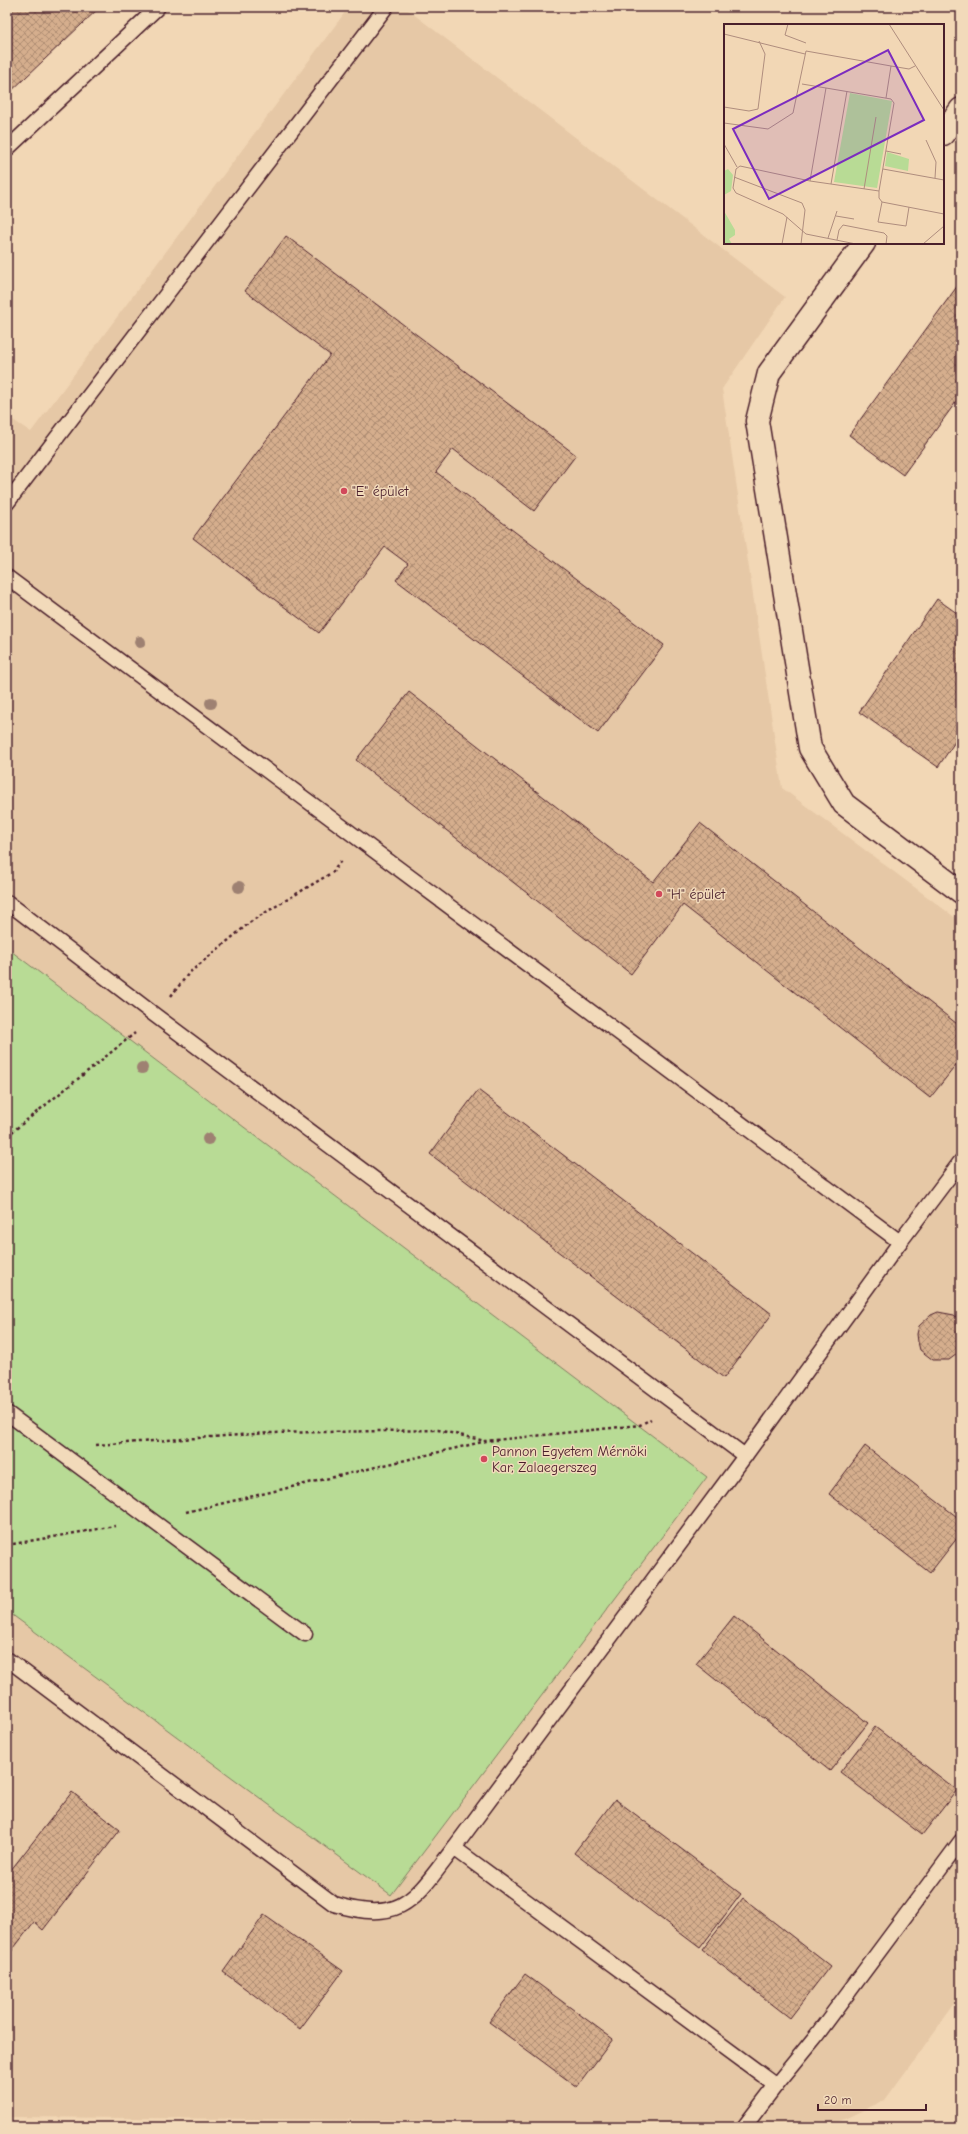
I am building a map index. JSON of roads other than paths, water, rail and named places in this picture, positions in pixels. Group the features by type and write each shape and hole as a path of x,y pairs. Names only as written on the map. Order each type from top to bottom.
{"street":[{"path":"944,133 961,109"},
{"path":"863,244 769,373 758,421 810,748 844,804 961,892"}],"lane":[{"path":"7,149 158,7"},
{"path":"7,503 386,7"},
{"path":"7,577 900,1242"},
{"path":"7,902 156,1016 745,1456"},
{"path":"7,1659 334,1904 358,1911 392,1911 415,1897 454,1848 745,1456 900,1242 961,1161"},
{"path":"7,1413 305,1634"},
{"path":"744,2127 816,2036 961,1841"},
{"path":"454,1848 776,2085"}],"place":[{"name":"\"E\" épület","path":"344,491"},
{"name":"\"H\" épület","path":"659,894"},
{"name":"Pannon Egyetem Mérnöki Kar, Zalaegerszeg","path":"484,1459"}]}
